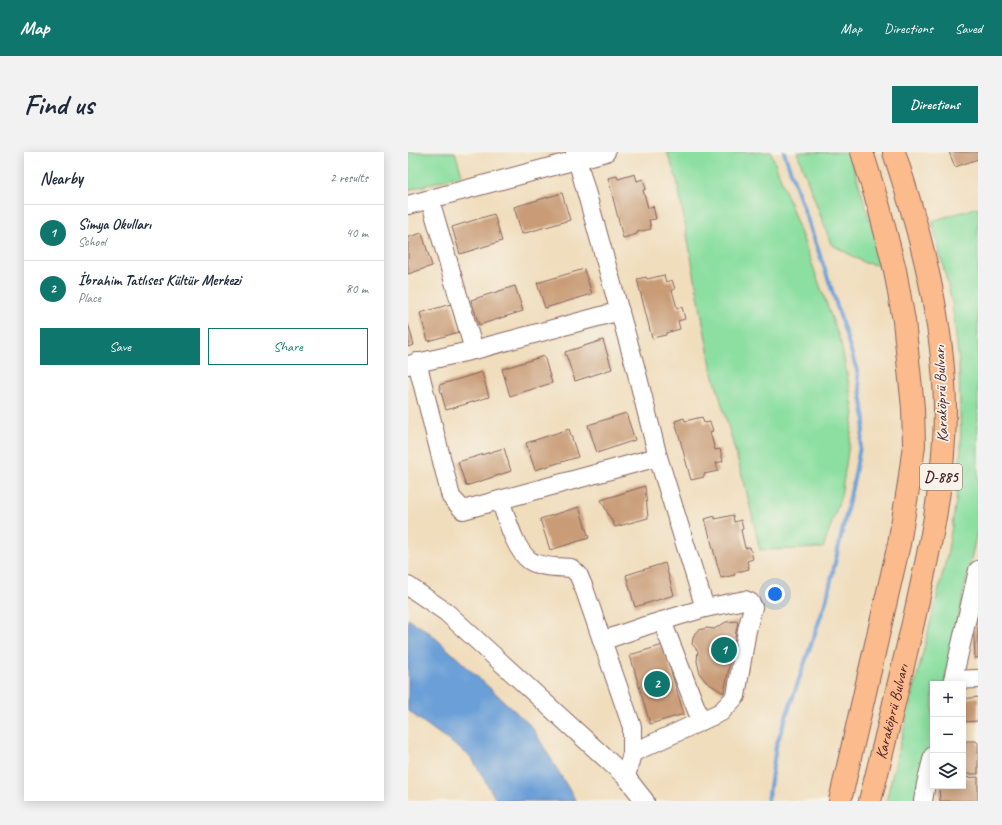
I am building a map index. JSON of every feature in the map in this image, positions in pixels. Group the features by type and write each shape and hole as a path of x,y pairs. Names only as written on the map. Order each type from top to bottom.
{"highway":[{"name":"Karaköprü Bulvarı","path":"840,801 899,544 914,445 913,408 903,314 895,270 879,206 862,152"},
{"name":"Karaköprü Bulvarı","path":"870,801 930,551 940,488 944,443 945,408 943,369 936,319 926,262 909,198 894,152"}],"street":[{"path":"408,205 430,200 576,156 606,152"},
{"path":"576,156 635,366 658,457 705,608"},
{"path":"430,200 474,350"},
{"path":"620,311 474,350 413,364 451,497 463,510 658,457"},
{"path":"500,500 519,548 530,561 553,567 571,568 578,574 632,727 632,753 626,777"},
{"path":"952,681 978,570"},
{"path":"408,586 446,612 626,777 645,801"},
{"path":"602,641 705,608 745,600 750,602 753,607 747,630 736,696 720,712 632,753"},
{"path":"662,621 701,721"},
{"path":"961,681 978,679"},
{"path":"923,801 930,768"}],"green space":[{"path":"408,152 455,152 462,175 408,190"},
{"path":"667,152 771,152 841,343 854,413 841,496 823,548 760,550 746,489 711,366 677,180"},
{"path":"797,152 849,152 884,266 865,263 831,244"},
{"path":"978,207 978,527 945,681 930,681 930,747 918,801 886,801 947,556 956,501 961,448 959,363 952,302 932,221"}],"water":[{"path":"408,619 429,632 532,727 576,801 497,801 471,757 408,711"}],"building":[{"path":"949,152 978,152 978,159 955,167"},
{"path":"635,174 637,181 643,179 646,189 643,190 648,208 653,206 656,219 649,220 651,229 637,232 637,234 623,238 608,178 617,176 618,179"},
{"path":"562,193 570,220 522,234 514,207"},
{"path":"494,214 502,241 460,254 452,227"},
{"path":"422,233 432,266 408,274 408,237"},
{"path":"584,269 592,294 545,308 537,283"},
{"path":"664,275 666,282 672,280 675,289 672,290 677,308 682,307 685,319 678,321 680,329 666,333 666,335 652,338 637,279 646,277 647,279"},
{"path":"515,286 523,311 479,325 471,300"},
{"path":"451,304 459,332 428,341 420,313"},
{"path":"408,323 414,345 408,347"},
{"path":"603,340 612,369 575,381 565,352"},
{"path":"544,356 552,383 510,396 502,369"},
{"path":"482,372 489,397 446,410 439,385"},
{"path":"626,413 635,440 597,453 588,425"},
{"path":"702,417 704,423 710,422 713,431 710,432 715,450 720,449 723,461 716,463 718,471 704,474 704,477 691,480 675,421 684,418 685,421"},
{"path":"569,429 578,457 535,470 526,443"},
{"path":"504,448 511,471 466,486 458,462"},
{"path":"645,486 648,518 615,527 601,500"},
{"path":"579,507 589,538 550,550 540,519"},
{"path":"733,515 734,522 741,520 743,529 741,530 745,548 750,547 753,559 747,561 749,569 734,573 735,575 721,578 705,519 715,516 715,519"},
{"path":"665,563 674,595 635,607 626,575"},
{"path":"973,619 978,619 978,658 975,658"},
{"path":"738,621 724,693 706,682 700,674 697,661 698,651 692,644 693,638 695,633 699,630 707,628 714,629 726,622"},
{"path":"663,645 684,714 650,724 630,655"},
{"path":"978,697 978,721 966,722 966,699"},
{"path":"966,741 976,741 978,743 978,774 966,774"},
{"path":"978,777 978,801 940,801 939,789 966,789 966,778"}],"waterway":[{"path":"768,801 776,746 827,598 854,479 865,420 857,370 830,284 784,152"}],"place":[{"name":"Simya Okulları","path":"724,650"},
{"name":"İbrahim Tatlıses Kültür Merkezi","path":"657,684"}]}
